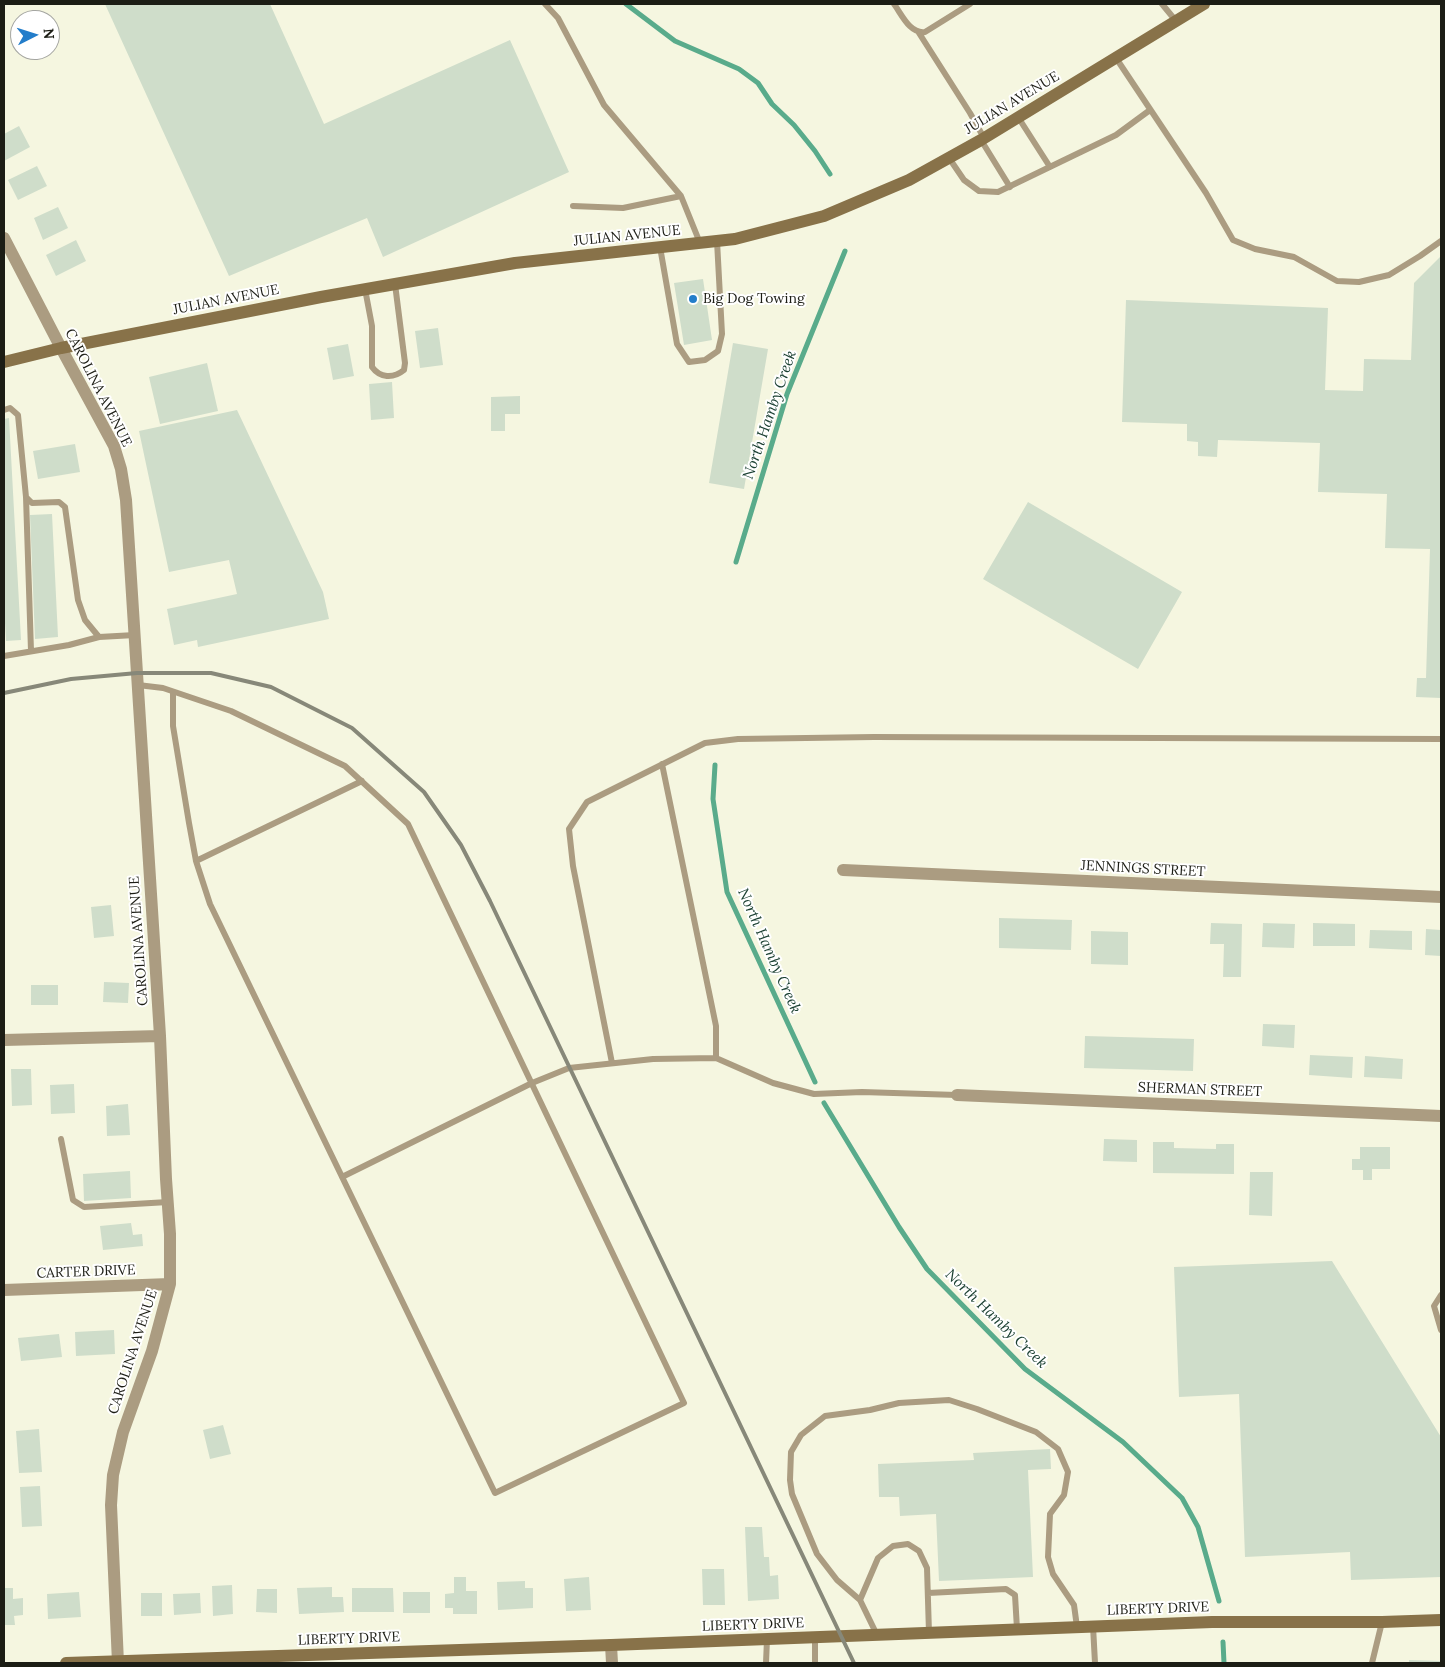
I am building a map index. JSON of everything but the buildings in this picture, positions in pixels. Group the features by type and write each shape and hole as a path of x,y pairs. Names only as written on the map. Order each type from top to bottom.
{"street":[{"name":"JULIAN AVENUE","path":"4,362 61,348 365,289 515,263 735,239 824,216 909,180 949,158 1204,4"},
{"name":"CAROLINA AVENUE","path":"4,238 114,446 121,469 126,500 160,1036 170,1234 170,1284 152,1351 123,1432 113,1475 111,1505 118,1662"},
{"name":"JENNINGS STREET","path":"843,870 1441,897"},
{"path":"4,1040 160,1036"},
{"name":"SHERMAN STREET","path":"957,1095 1441,1116"},
{"name":"CARTER DRIVE","path":"4,1290 170,1284"},
{"name":"LIBERTY DRIVE","path":"66,1663 369,1658 611,1645 1212,1622 1441,1620"},
{"path":"611,1645 612,1663"}],"lane":[{"path":"545,4 558,18 604,104 681,196 700,243"},
{"path":"894,4 913,30 919,33 970,113 982,139 1010,187"},
{"path":"919,33 925,32 970,4"},
{"path":"1162,4 1176,21"},
{"path":"1116,58 1206,193 1234,240 1255,249 1294,256 1337,281 1359,282 1389,275 1441,241"},
{"path":"949,158 964,180 979,190 998,192 1116,135 1150,110"},
{"path":"1018,117 1050,167"},
{"path":"573,206 623,208 681,196"},
{"path":"660,247 677,344 688,362 705,360 718,351 722,334 717,241"},
{"path":"365,289 372,326 372,367 383,376 398,375 404,370 405,363 395,284"},
{"path":"4,410 10,408 18,415 26,498 31,651"},
{"path":"26,498 32,504 59,502 65,507 78,600 85,620 99,637"},
{"path":"4,656 69,645 99,637 135,635"},
{"path":"138,686 162,688 230,711 345,766 408,824 684,1402 495,1493 210,904 196,861 173,726 173,692"},
{"path":"612,1063 573,866 569,829 587,802 705,743 738,739 874,737 1441,738"},
{"path":"662,764 716,1026 716,1058"},
{"path":"196,861 362,781"},
{"path":"342,1177 532,1083 569,1068 653,1059 716,1058 773,1082 814,1094 862,1092 957,1095"},
{"path":"61,1140 72,1200 84,1206 168,1202"},
{"path":"1441,1296 1434,1306 1441,1330"},
{"path":"877,1635 860,1600 837,1580 814,1548 792,1494 790,1480 791,1452 801,1435 825,1416 870,1410 899,1403 949,1400 977,1408 1036,1432 1058,1449 1068,1472 1064,1495 1050,1514 1048,1557 1052,1574 1074,1605 1077,1627"},
{"path":"860,1600 878,1558 893,1546 908,1544 919,1550 927,1568 929,1633"},
{"path":"928,1593 1006,1589 1016,1595 1017,1629"},
{"path":"1372,1663 1382,1622"},
{"path":"1092,1626 1094,1663"},
{"path":"815,1637 815,1663"},
{"path":"766,1663 767,1639"}],"waterway":[{"name":"North Hamby Creek","path":"626,4 675,41 739,69 758,83 772,104 794,125 815,151 830,174"},
{"name":"North Hamby Creek","path":"736,562 787,394 845,251"},
{"name":"North Hamby Creek","path":"715,765 713,799 727,892 815,1082"},
{"name":"North Hamby Creek","path":"824,1103 899,1227 927,1269 1025,1369 1123,1442 1182,1498 1198,1527 1219,1601"},
{"name":"North Hamby Creek","path":"1223,1642 1224,1663"}],"railway":[{"path":"4,693 71,679 137,673 211,673 271,687 352,728 424,792 461,845 490,901 854,1663"}],"place":[{"name":"Big Dog Towing","path":"693,299"}]}
